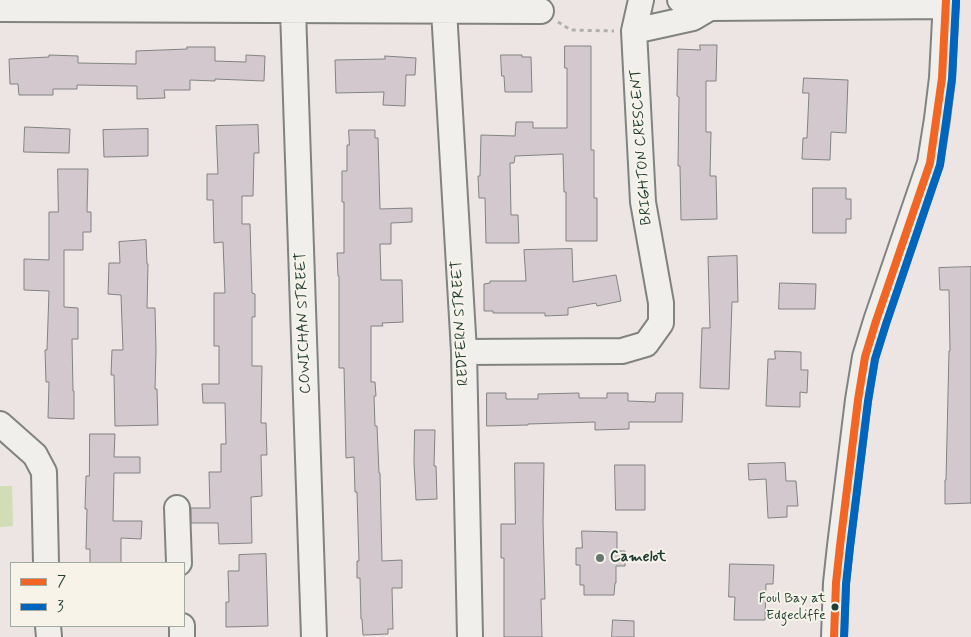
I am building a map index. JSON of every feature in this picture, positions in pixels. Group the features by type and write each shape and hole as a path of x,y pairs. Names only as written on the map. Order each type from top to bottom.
{"street":[{"name":"BRIGHTON CRESCENT","path":"464,352 622,351 646,344 661,323 661,303 643,202 634,31 641,0"},
{"path":"634,31 652,4 669,0"},
{"path":"680,0 710,8 946,3 942,78 930,163 865,358 840,546 836,583 834,637"},
{"path":"0,9 149,5 293,10 391,5 444,10 541,10"},
{"path":"634,31 693,18 710,8"},
{"name":"COWICHAN STREET","path":"293,10 314,637"},
{"name":"REDFERN STREET","path":"444,10 464,352 470,637"},
{"path":"0,424 35,455 44,472 46,562"},
{"path":"177,508 179,562"}],"path":[{"path":"541,10 571,30 634,31"}],"green space":[{"path":"0,486 12,486 13,526 0,527"}],"building":[{"path":"700,45 717,45 716,81 706,81 706,132 711,132 710,176 716,176 717,219 681,220 680,166 678,166 678,49 700,50"},
{"path":"565,46 591,46 591,150 594,150 594,198 597,198 597,241 566,241 566,192 564,192 563,154 515,156 514,163 510,163 511,215 518,215 519,243 486,243 485,198 479,198 478,176 480,176 481,135 515,136 516,122 533,122 533,128 567,128"},
{"path":"187,47 215,47 215,61 246,62 246,55 265,56 264,81 190,80 190,90 164,90 165,98 137,99 137,86 77,85 77,89 53,89 53,95 19,95 18,84 10,84 9,59 49,57 49,55 78,56 78,63 136,64 136,51 187,49"},
{"path":"501,55 531,57 532,92 505,92"},
{"path":"385,56 416,58 415,75 406,75 405,106 383,105 384,92 336,93 335,60 385,59"},
{"path":"804,78 848,80 846,133 831,132 830,160 802,159 803,138 807,138 809,93 803,93"},
{"path":"258,125 259,153 254,153 253,196 242,196 242,224 250,224 252,293 255,294 255,317 252,317 252,366 262,366 261,423 266,423 267,455 261,455 262,496 251,497 252,543 219,544 218,523 191,523 191,508 210,508 209,472 221,472 221,444 226,444 225,403 203,403 202,384 219,384 219,346 214,346 214,293 225,293 223,242 214,243 213,200 207,200 207,174 218,174 216,126"},
{"path":"25,127 70,129 69,153 24,152"},
{"path":"148,129 148,156 104,157 103,130"},
{"path":"349,130 375,130 375,138 378,138 380,209 412,208 412,222 391,223 391,244 380,244 381,280 402,280 403,322 382,323 383,326 371,326 371,382 375,382 376,396 374,396 375,426 377,426 380,473 382,561 402,560 402,588 392,588 393,629 388,629 388,634 363,635 360,578 357,578 357,561 359,561 354,457 346,458 344,368 339,368 339,276 337,253 344,253 342,171 347,171"},
{"path":"58,169 88,169 87,212 91,212 91,232 83,232 83,250 64,250 64,307 78,308 78,339 72,339 74,419 48,418 49,382 46,382 45,350 47,350 49,291 24,290 24,259 49,260 49,212 58,212"},
{"path":"813,188 846,188 846,199 851,199 851,219 846,219 846,233 813,233"},
{"path":"146,240 148,264 147,308 155,308 155,389 157,389 158,425 115,426 114,375 111,375 112,350 123,350 121,295 108,294 109,263 120,263 119,242"},
{"path":"572,249 573,282 616,275 621,301 597,306 596,303 568,308 568,315 545,316 545,313 493,313 493,311 484,311 484,284 490,283 490,281 526,281 524,250"},
{"path":"737,256 738,302 732,302 729,389 700,388 702,328 710,328 708,257"},
{"path":"971,267 971,503 945,504 950,351 949,290 940,290 939,268"},
{"path":"780,283 816,284 815,309 779,309"},
{"path":"775,351 801,352 801,370 808,370 807,393 800,392 800,407 766,406 768,359 775,359"},
{"path":"487,393 506,393 506,399 538,399 538,394 579,393 579,398 607,398 607,393 628,393 628,401 655,402 656,393 683,393 682,422 629,422 629,429 595,430 595,422 487,426"},
{"path":"415,430 435,430 434,466 436,466 437,499 416,500"},
{"path":"90,434 115,434 114,457 140,457 140,473 114,473 113,521 142,521 141,539 121,538 121,562 90,562 90,549 86,549 87,509 85,509 86,476 89,476"},
{"path":"515,463 544,463 545,599 541,599 542,637 504,637 504,558 501,558 501,524 515,524"},
{"path":"785,463 786,481 796,481 798,506 787,506 787,517 768,518 766,479 749,480 748,464"},
{"path":"615,465 645,465 645,510 616,510"},
{"name":"Camelot","path":"582,531 617,532 617,551 625,551 625,566 616,566 614,595 584,595 584,585 580,585 580,565 576,565 576,548 582,548"},
{"path":"266,554 268,626 226,627 226,602 229,602 228,571 239,571 239,555"},
{"path":"730,564 774,565 773,584 766,584 765,620 734,620 735,597 729,597"},
{"path":"613,620 634,621 634,637 612,637"}],"transit line":[{"name":"7","path":"834,637 836,583 840,546 865,357 930,163 942,78 946,0"},
{"name":"3","path":"844,637 846,584 850,547 875,359 940,165 952,79 956,1"}],"place":[{"name":"Camelot","path":"600,558"},
{"name":"Foul Bay at Edgecliffe","path":"835,607"}]}
